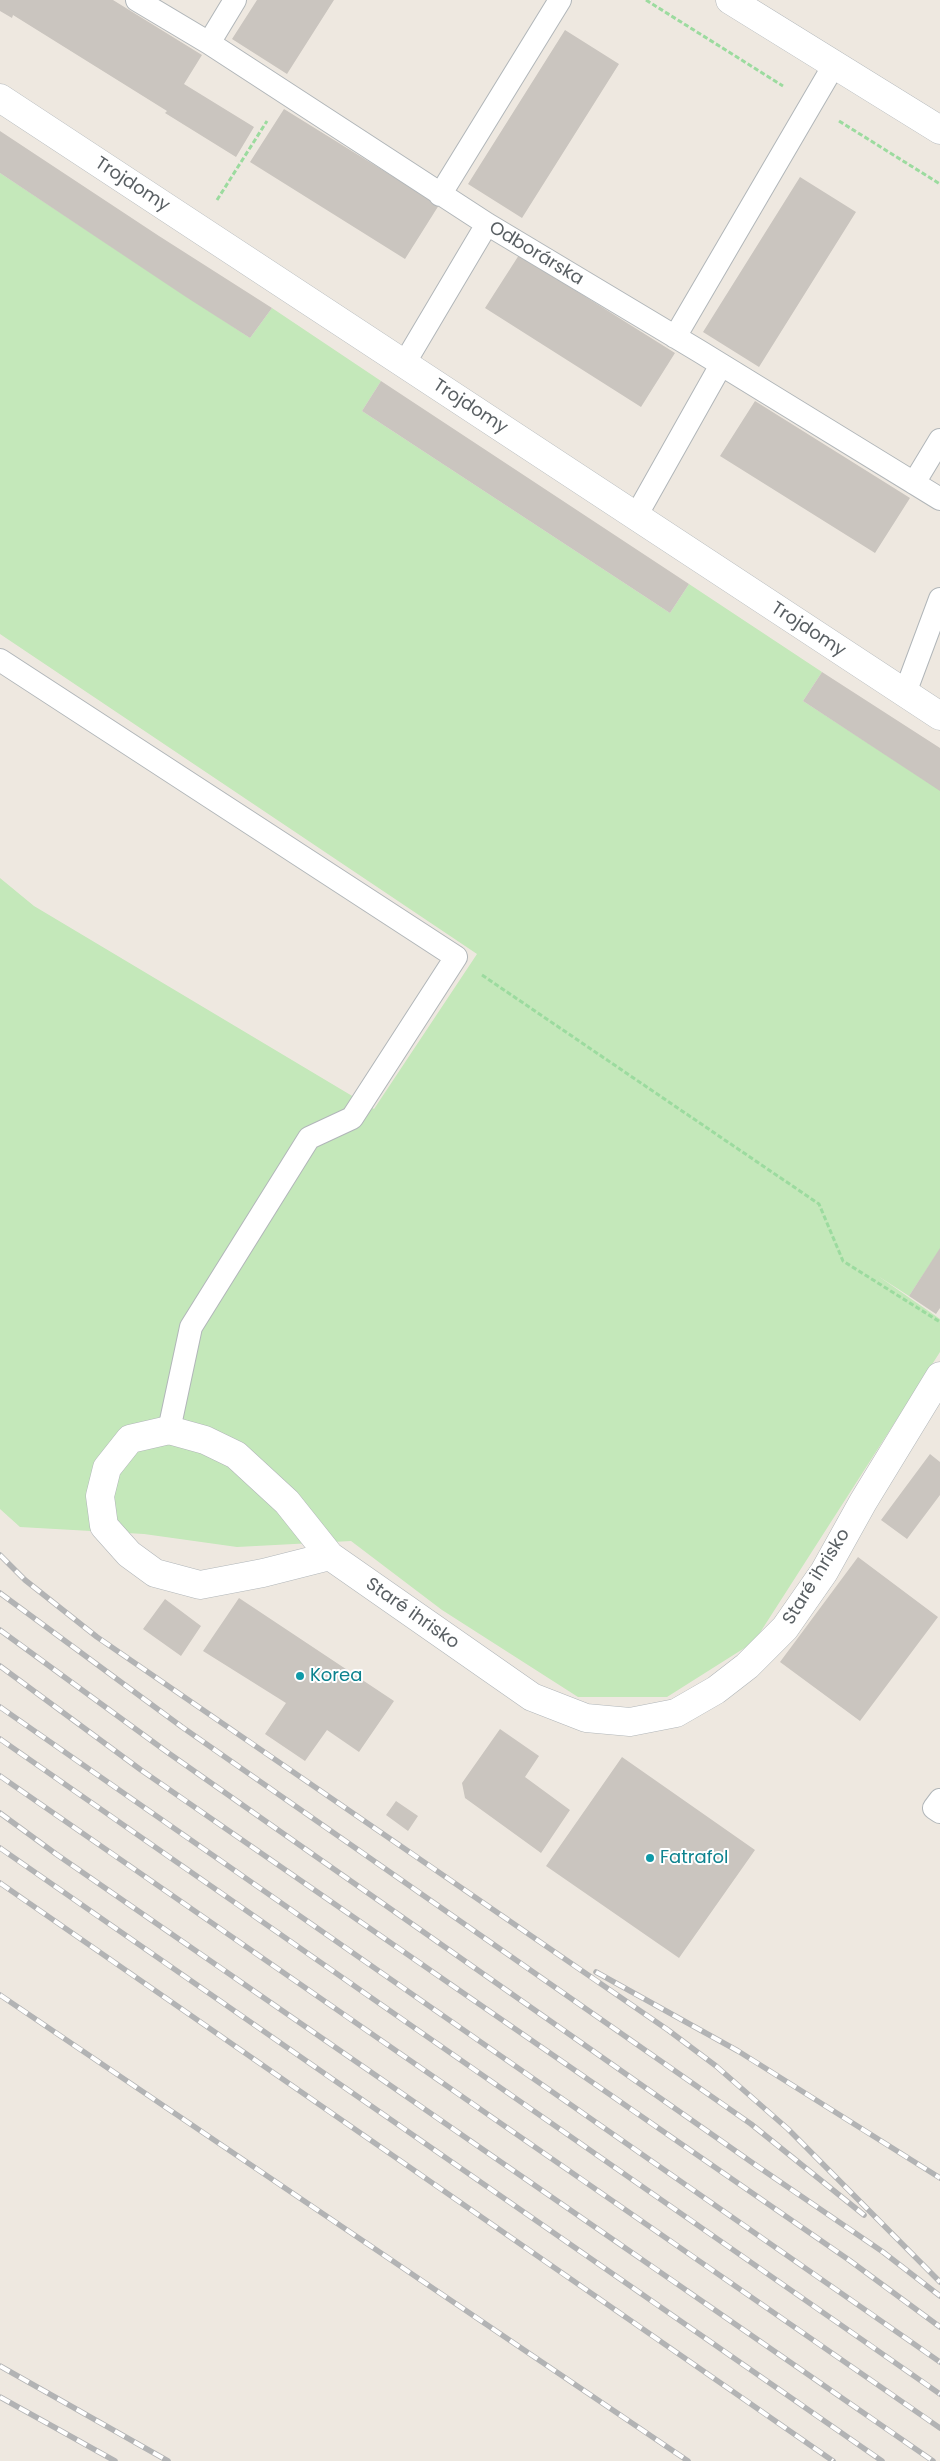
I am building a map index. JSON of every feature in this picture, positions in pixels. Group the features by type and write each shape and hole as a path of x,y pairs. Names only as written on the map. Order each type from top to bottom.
{"street":[{"path":"730,0 940,130"},
{"name":"Trojdomy","path":"0,98 940,716"},
{"name":"Staré ihrisko","path":"330,1556 263,1573 200,1585 155,1573 128,1554 104,1526 100,1496 107,1468 130,1439 169,1430 204,1440 236,1454 287,1502 330,1556 532,1697 586,1718 630,1722 676,1713 716,1690 747,1666 785,1628 824,1572 863,1502 940,1376"}],"lane":[{"name":"Odborárska","path":"137,0 210,43 440,195 940,499"},
{"path":"210,43 235,0"},
{"path":"440,195 560,0"},
{"path":"675,337 834,65"},
{"path":"404,364 487,224"},
{"path":"636,516 721,365"},
{"path":"914,483 940,440"},
{"path":"904,693 940,599"},
{"path":"0,660 456,958 352,1118 309,1138 191,1327 169,1430"},
{"path":"940,1800 934,1808 940,1812"}],"path":[{"path":"199,229 285,92"},
{"path":"456,958 819,1204 843,1262 940,1322"}],"green space":[{"path":"0,173 250,338 272,308 381,381 362,411 670,613 689,584 822,672 803,701 940,790 940,1249 909,1296 878,1276 940,1319 940,1352 754,1642 667,1697 578,1697 442,1610 351,1541 237,1547 144,1534 20,1527 0,1509 0,878 34,906 374,1109 477,954 0,634"}],"building":[{"path":"0,0 113,0 202,55 184,84 254,127 236,157 165,113 167,111 13,15 12,18 0,11"},
{"path":"257,0 334,0 287,74 232,39"},
{"path":"565,30 619,64 522,218 468,184"},
{"path":"284,109 439,205 405,259 250,162"},
{"path":"0,131 272,308 250,338 0,173"},
{"path":"800,177 856,212 759,367 703,332"},
{"path":"519,255 675,353 641,407 485,308"},
{"path":"381,381 689,584 670,613 362,411"},
{"path":"755,401 910,498 875,553 720,456"},
{"path":"822,672 940,748 940,791 803,701"},
{"path":"940,1248 940,1308 936,1314 909,1296"},
{"path":"930,1454 940,1462 940,1495 907,1539 881,1520"},
{"path":"858,1557 938,1617 860,1721 780,1662"},
{"name":"Korea","path":"239,1598 394,1701 359,1752 327,1730 305,1761 265,1734 286,1703 203,1651"},
{"path":"165,1599 201,1626 181,1656 143,1629"},
{"path":"500,1729 539,1756 525,1777 570,1810 541,1853 465,1798 462,1783"},
{"name":"Fatrafol","path":"622,1757 755,1850 679,1958 546,1866"},
{"path":"396,1801 418,1816 408,1831 386,1815"}],"railway":[{"path":"0,1555 25,1580 97,1637 668,2030 716,2066 788,2129 940,2282"},
{"path":"0,1593 182,1727 751,2124 864,2215"},
{"path":"0,1630 167,1752 757,2166 883,2252 940,2296"},
{"path":"0,1666 141,1770 849,2260 940,2327"},
{"path":"0,1707 940,2362"},
{"path":"0,1739 940,2394"},
{"path":"0,1776 940,2428"},
{"path":"0,1813 56,1854 933,2461"},
{"path":"0,1848 882,2461"},
{"path":"0,1883 833,2461"},
{"path":"596,1972 738,2051 940,2178"},
{"path":"0,1995 688,2461"},
{"path":"0,2366 168,2461"},
{"path":"0,2397 115,2461"}],"place":[{"name":"Korea","path":"300,1676"},
{"name":"Fatrafol","path":"650,1858"}]}
